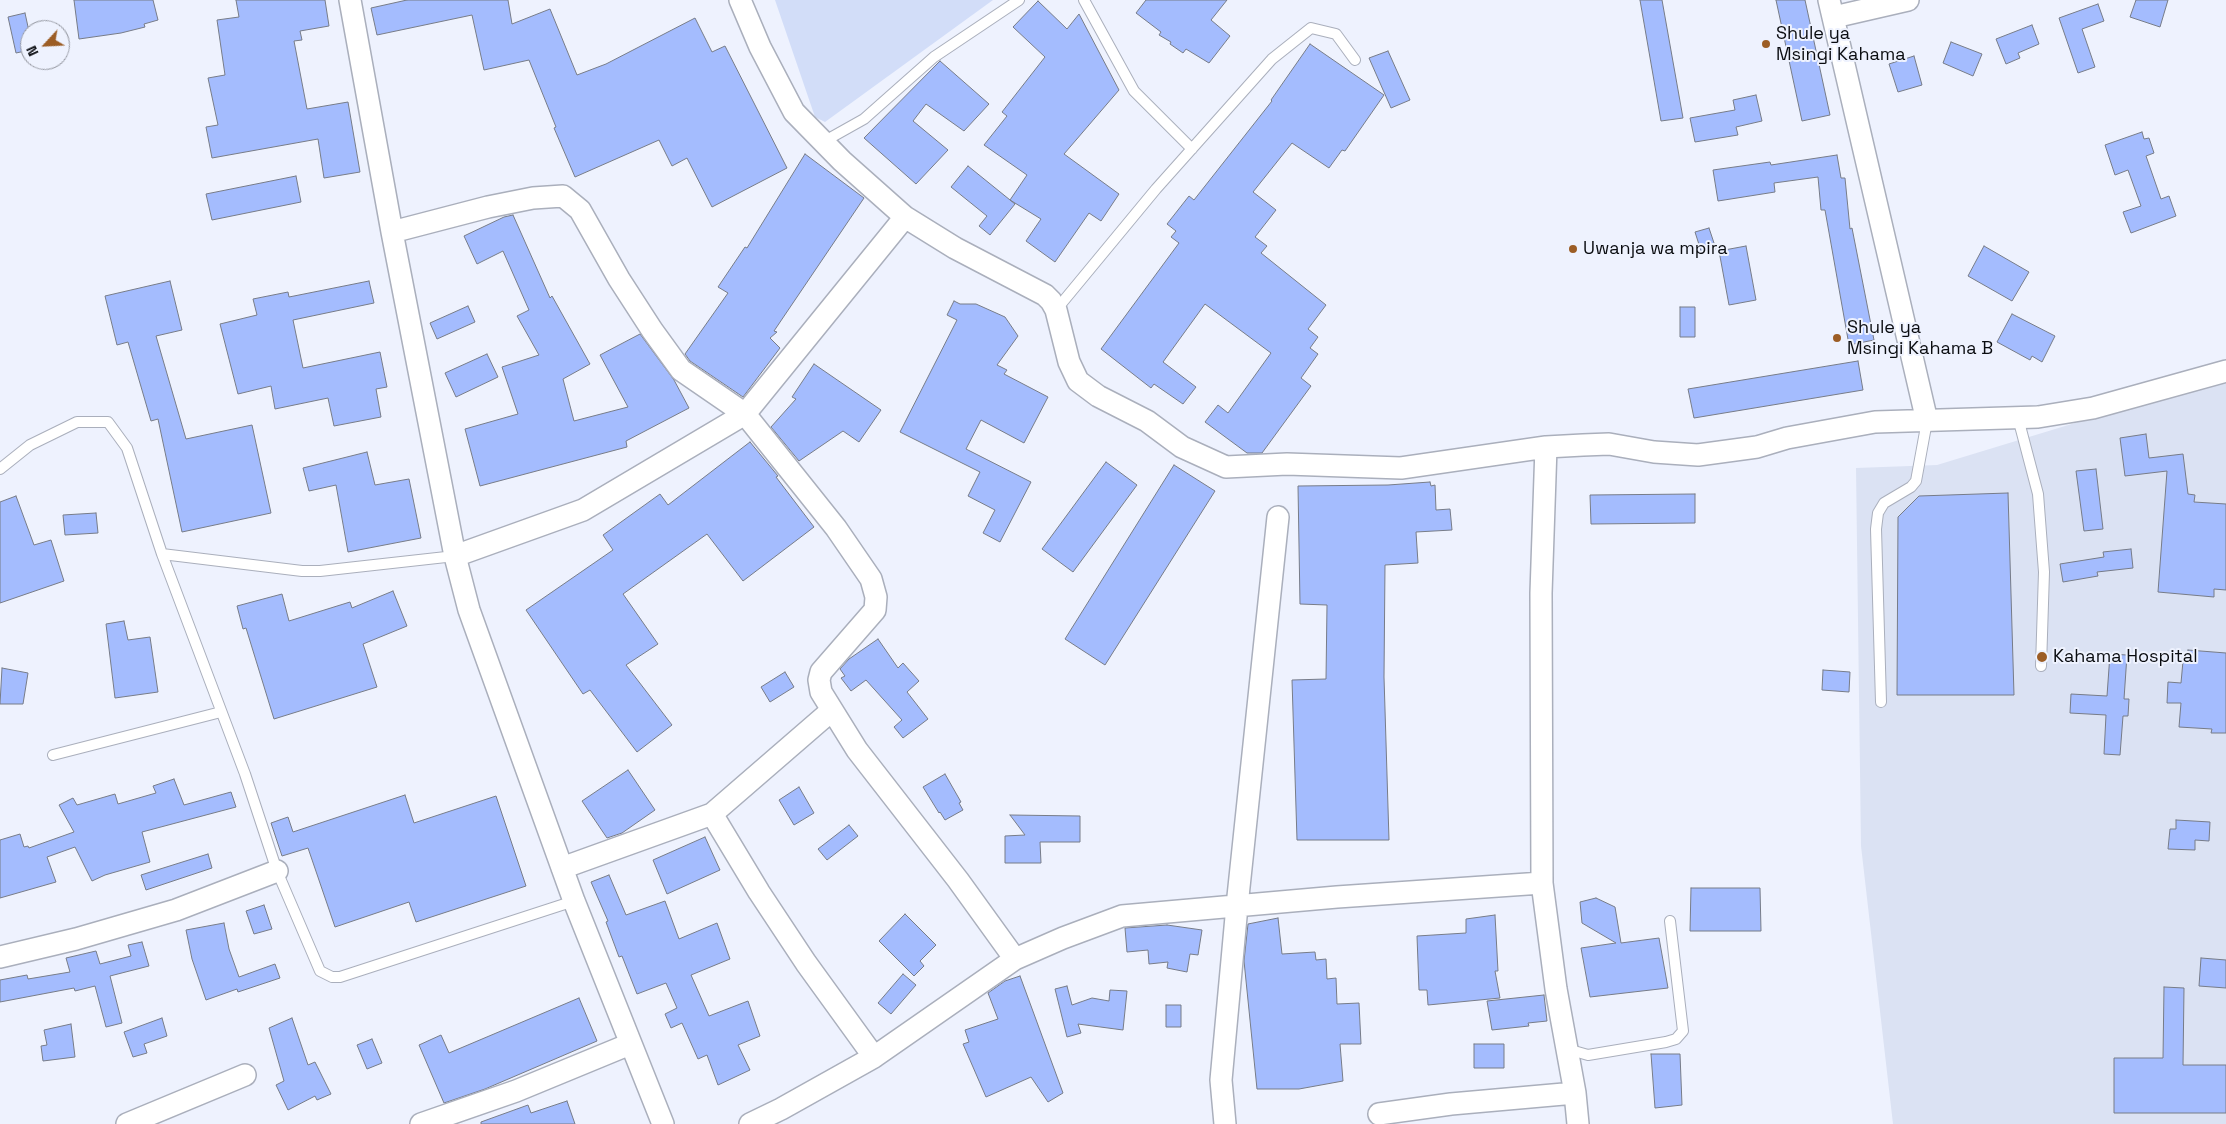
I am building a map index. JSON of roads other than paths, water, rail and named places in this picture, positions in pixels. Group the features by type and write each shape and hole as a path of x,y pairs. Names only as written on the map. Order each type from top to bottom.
{"street":[{"path":"350,0 392,232 455,556 469,610 574,901 663,1124"},
{"path":"740,0 760,47 794,112 823,142 905,217 955,248 1045,295 1056,310 1069,362 1078,381 1098,396 1147,421 1182,446 1226,467 1286,464 1401,468 1546,447 1608,444 1654,452 1698,455 1757,447 1787,438 1875,422 1927,422 2038,417 2093,408 2226,371"},
{"path":"1908,0 1831,8 1927,422"},
{"path":"392,232 488,206 533,198 563,196 580,210 618,278 652,330 682,370 745,414 836,528 871,579 876,597 875,610 821,672 819,680 821,692 831,711 857,750 958,880 1015,959"},
{"path":"455,556 583,510 745,414 905,217"},
{"path":"1546,447 1541,593 1542,882 1556,989 1575,1093 1578,1124"},
{"path":"1225,1124 1221,1080 1237,906 1278,518"},
{"path":"562,868 712,814 831,711"},
{"path":"712,814 759,892 806,963 874,1057"},
{"path":"0,957 76,939 176,910 277,871"},
{"path":"750,1124 781,1109 874,1057 1015,959 1063,938 1122,916 1542,882"},
{"path":"421,1124 516,1091 630,1044"},
{"path":"127,1124 245,1075"},
{"path":"1379,1114 1470,1102 1575,1093"}],"lane":[{"path":"823,142 864,119 934,57 1019,0"},
{"path":"1084,0 1134,91 1192,149"},
{"path":"1056,310 1156,189 1272,59 1310,28 1336,34 1355,60"},
{"path":"2018,418 2038,494 2044,572 2041,666"},
{"path":"0,469 30,445 77,422 108,422 127,448 162,554 245,774 277,871 320,971 332,977 340,977 574,901"},
{"path":"1880,702 1876,529 1878,513 1884,503 1911,487 1916,481 1927,422"},
{"path":"162,554 311,571 455,556"},
{"path":"53,755 221,712"},
{"path":"1567,1049 1588,1055 1666,1042 1676,1039 1683,1031 1670,921"}],"place":[{"name":"Shule ya Msingi Kahama","path":"1766,44"},
{"name":"Uwanja wa mpira","path":"1573,249"},
{"name":"Shule ya Msingi Kahama B","path":"1837,338"},
{"name":"Kahama Hospital","path":"2042,657"}]}
